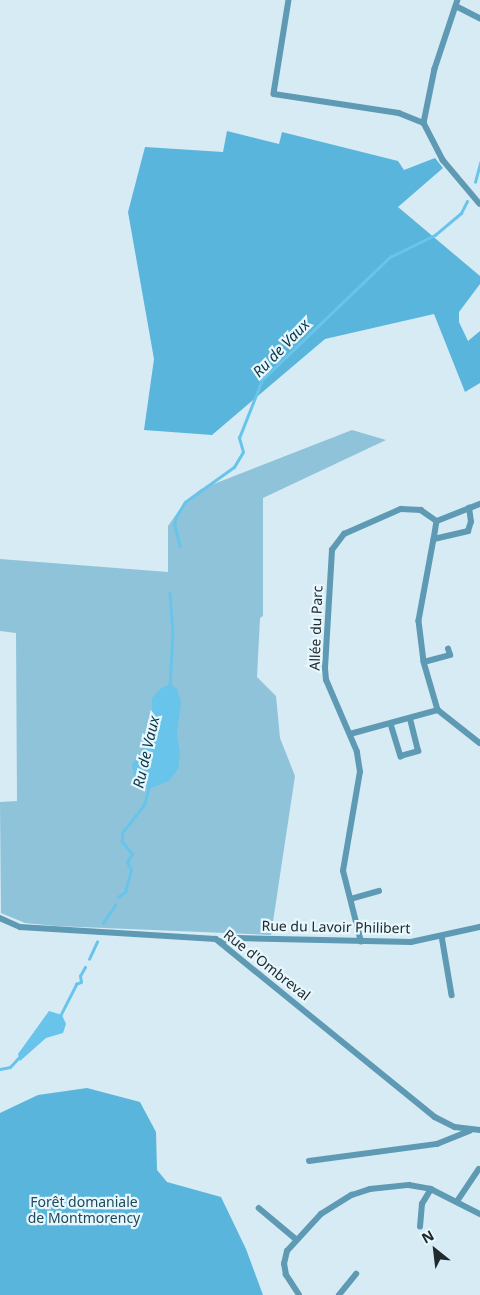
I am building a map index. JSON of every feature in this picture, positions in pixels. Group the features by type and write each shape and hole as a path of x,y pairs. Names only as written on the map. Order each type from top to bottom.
{"street":[{"path":"289,0 274,94 399,113 424,123"},
{"path":"480,18 457,3 435,69 424,123 443,160 480,204"},
{"path":"480,504 437,521 419,621 424,662 438,710 479,741 480,748"},
{"name":"Allée du Parc","path":"361,942 343,871 360,772 357,752 326,674 332,550 344,534 407,507 422,510 437,521"},
{"path":"434,539 468,531 471,522 469,508"},
{"path":"424,662 450,655 448,649"},
{"path":"350,734 410,720 438,710"},
{"path":"391,724 400,756 418,750 410,720"},
{"path":"351,898 379,891"},
{"name":"Rue d'Ombreval","path":"0,918 20,927 190,935 221,942 426,1110 443,1122 469,1131 480,1130"},
{"name":"Rue du Lavoir Philibert","path":"221,942 237,938 411,942 480,927"},
{"path":"442,936 452,995"},
{"path":"309,1161 438,1144 469,1131"},
{"path":"458,1200 479,1170"},
{"path":"299,1295 291,1286 284,1264 296,1239 320,1214 337,1203 370,1189 394,1185 431,1189 458,1200 480,1214"},
{"path":"420,1227 422,1204 431,1189"},
{"path":"259,1208 296,1239"},
{"path":"339,1295 356,1274"}],"shaded area":[{"path":"352,430 386,440 263,498 263,616 260,618 257,677 276,696 280,738 295,776 271,935 56,926 25,923 1,913 0,802 17,801 16,633 0,631 0,559 168,572 168,526 185,502 201,489"}],"green space":[{"path":"227,131 279,144 282,132 398,161 404,170 435,158 443,168 398,207 480,276 480,284 459,312 459,322 468,341 480,331 480,383 465,392 434,314 325,339 212,435 144,430 154,359 128,212 145,147 223,152"},
{"name":"Forêt domaniale de Montmorency","path":"87,1088 140,1102 156,1132 157,1170 167,1182 221,1197 246,1249 263,1295 0,1295 0,1113 38,1095"}],"water":[{"path":"171,684 177,689 181,702 177,734 180,754 178,769 169,781 148,789 136,786 132,764 147,743 152,729 152,698 161,688"},
{"path":"49,1011 62,1015 66,1024 63,1033 46,1038 20,1061 18,1054"}],"waterway":[{"name":"Ru de Vaux","path":"475,182 480,163"},
{"name":"Ru de Vaux","path":"180,547 174,525 176,517 185,502 234,467 243,452 239,438 262,380 390,257 435,235 461,213 467,201"},
{"name":"Ru de Vaux","path":"170,593 173,633 170,686"},
{"name":"Ru de Vaux","path":"118,897 125,892 131,870 127,862 132,854 122,842 122,833 144,805 149,786"},
{"name":"Ru de Vaux","path":"103,923 115,905"},
{"name":"Ru de Vaux","path":"89,959 97,942"},
{"name":"Ru de Vaux","path":"60,1016 76,984 81,982 80,976 85,967"},
{"name":"Ru de Vaux","path":"0,1069 10,1067 21,1055"}]}
